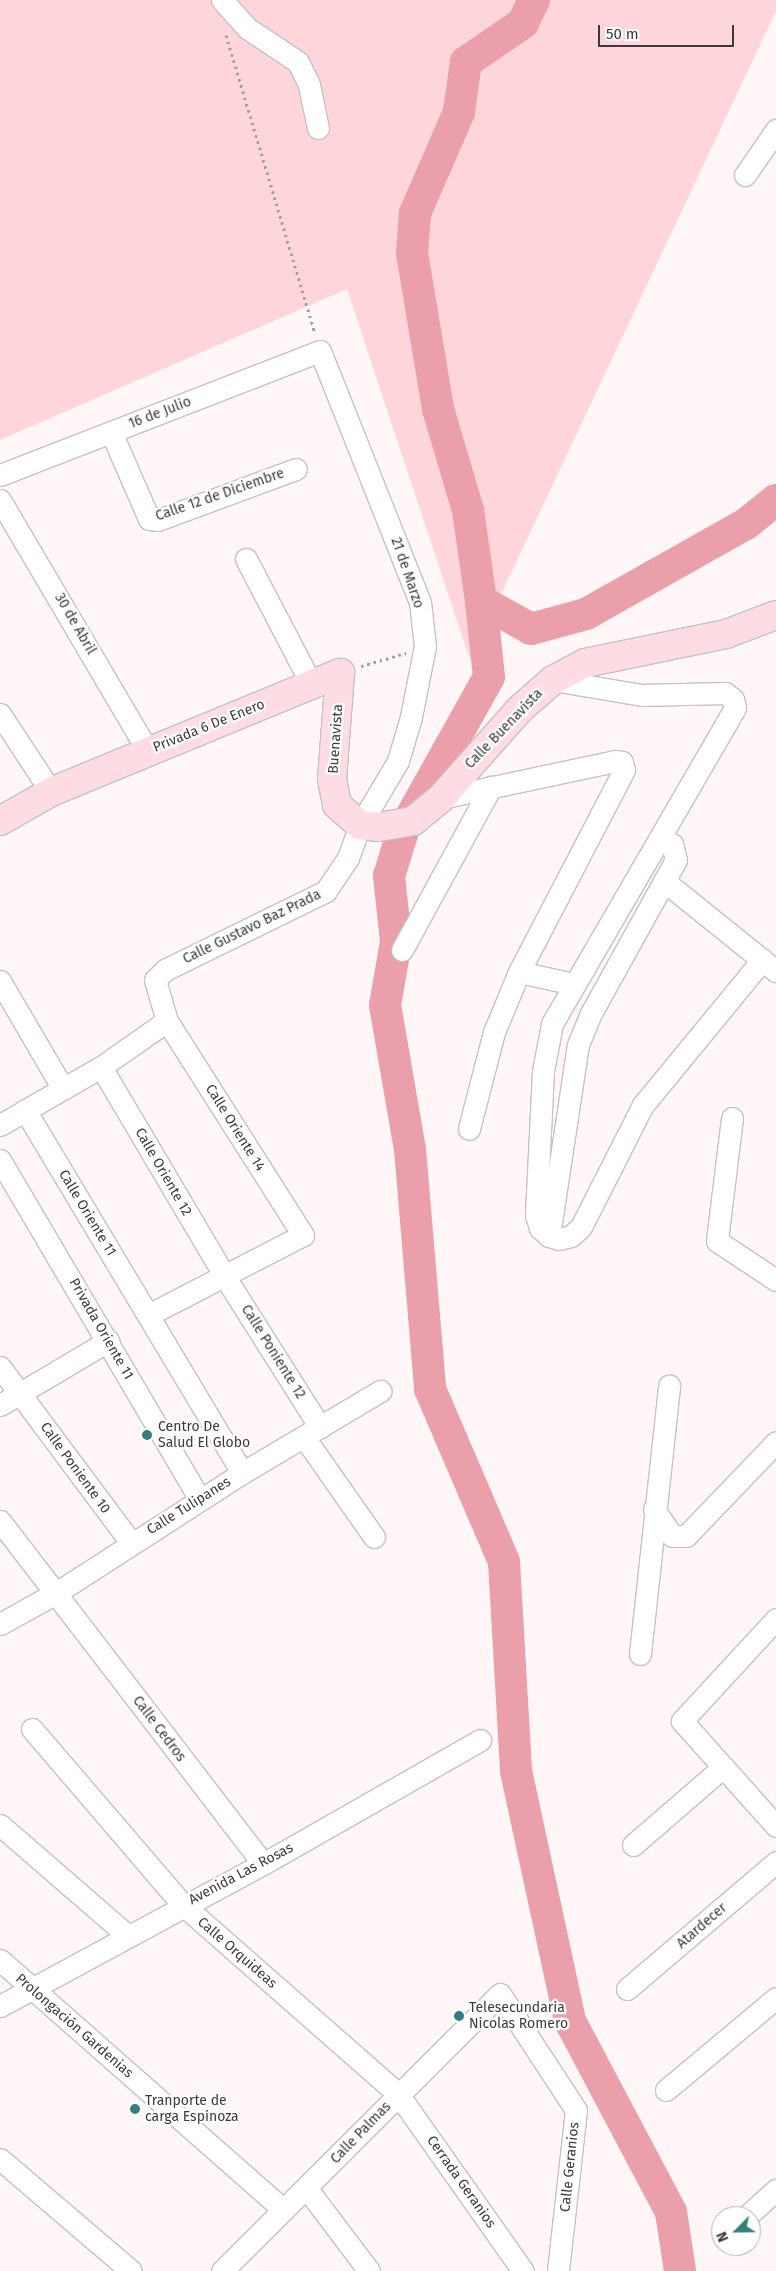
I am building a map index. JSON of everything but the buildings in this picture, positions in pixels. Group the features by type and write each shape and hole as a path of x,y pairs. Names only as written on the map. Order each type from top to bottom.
{"street":[{"path":"222,0 246,28 298,62 309,84 318,128"},
{"path":"745,175 776,130"},
{"name":"16 de Julio","path":"0,475 320,351"},
{"name":"21 de Marzo","path":"320,351 420,602 425,646 411,717 398,761 372,825"},
{"name":"Calle 12 de Diciembre","path":"111,432 148,519 158,520 296,469"},
{"name":"30 de Abril","path":"0,500 147,750"},
{"path":"246,559 312,685"},
{"name":"Calle Buenavista","path":"372,825 413,821 441,798 513,716 553,680 585,663 726,634 776,615"},
{"name":"Privada 6 De Enero","path":"0,821 51,792 147,750 340,673"},
{"name":"Buenavista","path":"340,673 332,779 337,805 372,825"},
{"path":"553,680 642,694 725,693 732,699 735,708 552,1024 546,1047 536,1215 540,1228 549,1236 571,1236 581,1227 643,1105 771,967 664,881"},
{"path":"0,714 51,792"},
{"path":"441,798 615,761 622,762 624,770 519,972 494,1032 469,1129"},
{"path":"402,950 491,787"},
{"name":"Calle Gustavo Baz Prada","path":"166,970 326,891 372,825"},
{"path":"549,1236 578,1045 590,1015 676,860 676,851 672,844 660,839"},
{"name":"Calle Oriente 14","path":"166,970 155,980 167,1021 303,1235 225,1277"},
{"path":"519,972 574,984"},
{"path":"0,981 63,1089"},
{"path":"0,1125 101,1067 167,1021"},
{"name":"Calle Oriente 12","path":"101,1067 225,1277"},
{"name":"Calle Oriente 11","path":"25,1110 242,1473"},
{"path":"732,1118 717,1241 776,1280"},
{"name":"Privada Oriente 11","path":"0,1160 200,1500"},
{"path":"148,1316 225,1277"},
{"name":"Calle Poniente 12","path":"225,1277 312,1432 374,1537"},
{"path":"0,1405 108,1341"},
{"name":"Calle Poniente 10","path":"0,1367 130,1543"},
{"path":"640,1654 654,1509 669,1386"},
{"name":"Calle Tulipanes","path":"0,1624 56,1593 130,1543 242,1473 380,1392"},
{"path":"654,1509 672,1536 686,1536 776,1442"},
{"name":"Calle Cedros","path":"0,1521 263,1864"},
{"path":"776,1619 682,1721 776,1826"},
{"name":"Calle Orquideas","path":"32,1730 183,1905 398,2094"},
{"name":"Avenida Las Rosas","path":"0,2006 183,1905 263,1864 480,1740"},
{"path":"632,1845 723,1766"},
{"path":"0,1825 128,1936"},
{"name":"Atardecer","path":"627,1989 776,1862"},
{"name":"Prolongación Gardenias","path":"0,1960 284,2210"},
{"name":"Calle Palmas","path":"222,2271 307,2189 398,2094 500,1994"},
{"name":"Calle Geranios","path":"500,1994 576,2110 558,2271"},
{"path":"666,2090 776,1998"},
{"name":"Cerrada Geranios","path":"398,2094 523,2271"},
{"path":"0,2159 131,2271"},
{"path":"307,2189 369,2271"},
{"path":"758,2206 776,2190"}],"path":[{"path":"224,27 320,351"},
{"path":"340,673 425,646"}],"shaded area":[{"path":"0,0 776,0 776,11 470,660 347,289 0,440"}],"waterway":[{"path":"534,0 523,23 466,62 459,112 415,213 412,253 438,409 468,510 481,601 531,629 586,614 746,524 776,500"},
{"path":"481,601 489,677 403,831 389,876 396,942 385,1005 410,1149 430,1389 504,1562 516,1771 570,2021 671,2212 680,2271"}],"place":[{"name":"Centro De Salud El Globo","path":"147,1435"},
{"name":"Telesecundaria Nicolas Romero","path":"459,2016"},
{"name":"Tranporte de carga Espinoza","path":"135,2109"}]}
